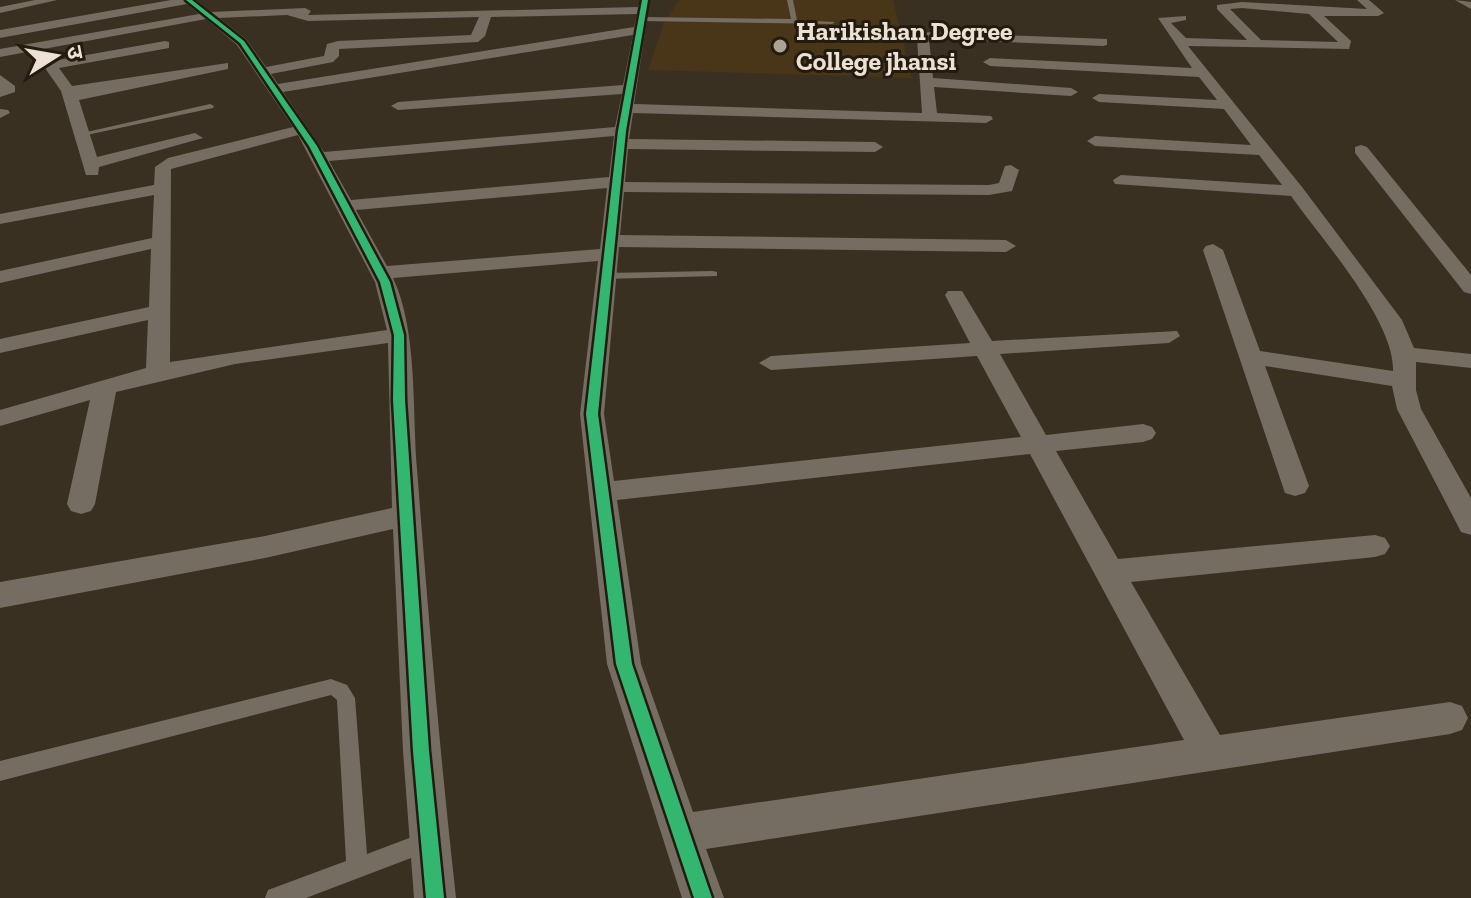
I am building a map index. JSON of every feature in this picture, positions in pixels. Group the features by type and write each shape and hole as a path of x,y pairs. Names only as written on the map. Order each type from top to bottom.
{"street":[{"path":"0,10 52,0"},
{"path":"0,34 197,5 255,0"},
{"path":"1257,43 1221,7 1242,5 1378,13 1362,0"},
{"path":"1460,0 1471,6"},
{"path":"197,5 242,42 319,157 381,273 399,335 406,515 435,898"},
{"path":"0,53 197,5 290,12 332,10"},
{"path":"0,22 80,6"},
{"path":"1182,18 1162,20 1181,40 1347,44 1316,16 1314,12 1319,11"},
{"path":"290,12 303,18 642,15"},
{"path":"268,80 328,59 333,56 331,47 338,45 474,39 479,36 486,14"},
{"path":"268,80 642,15"},
{"path":"642,15 624,118 592,414 624,664 703,898"},
{"path":"930,115 923,38 926,35 1100,37 1117,68"},
{"path":"1181,40 1178,42 1296,191 1394,325 1405,354 1409,409 1471,524"},
{"path":"53,65 165,45"},
{"path":"37,55 53,65 70,94 91,167 297,122"},
{"path":"990,62 1203,73"},
{"path":"70,94 223,66 70,94"},
{"path":"0,79 10,89 0,93"},
{"path":"927,82 1071,92"},
{"path":"1099,98 1228,105"},
{"path":"398,106 624,118 877,139 872,166"},
{"path":"319,157 624,118 930,115 986,119"},
{"path":"158,372 162,170 169,163 297,122"},
{"path":"1095,141 1264,150"},
{"path":"1361,150 1471,288"},
{"path":"347,206 616,184 989,190 1006,187 1011,170"},
{"path":"1121,180 1296,191"},
{"path":"0,219 164,188"},
{"path":"0,277 162,241"},
{"path":"381,273 607,257 1006,246"},
{"path":"1213,250 1295,486"},
{"path":"955,295 1211,754"},
{"path":"0,346 160,311"},
{"path":"0,418 158,372 235,357 399,335"},
{"path":"771,363 983,346 1169,336"},
{"path":"1405,354 1471,361"},
{"path":"1250,357 1405,380"},
{"path":"81,504 105,388"},
{"path":"602,492 1143,433"},
{"path":"1442,469 1471,473"},
{"path":"0,595 265,547 406,515"},
{"path":"1109,572 1375,546"},
{"path":"681,833 1450,718"}],"lane":[{"path":"790,0 794,21"},
{"path":"642,15 832,22"},
{"path":"82,134 210,106"},
{"path":"607,257 713,274"},
{"path":"0,771 331,687 341,691 346,698 357,868"},
{"path":"276,898 430,841"}],"shaded area":[{"name":"Harikishan Degree College jhansi","path":"679,0 893,0 912,78 648,70 664,23"}],"cycle path":[{"path":"189,0 242,42 313,146 385,282 399,335 399,400 421,751 435,898"},
{"path":"645,0 622,131 592,414 624,664 703,898"}],"place":[{"name":"Harikishan Degree College jhansi","path":"780,46"}]}
